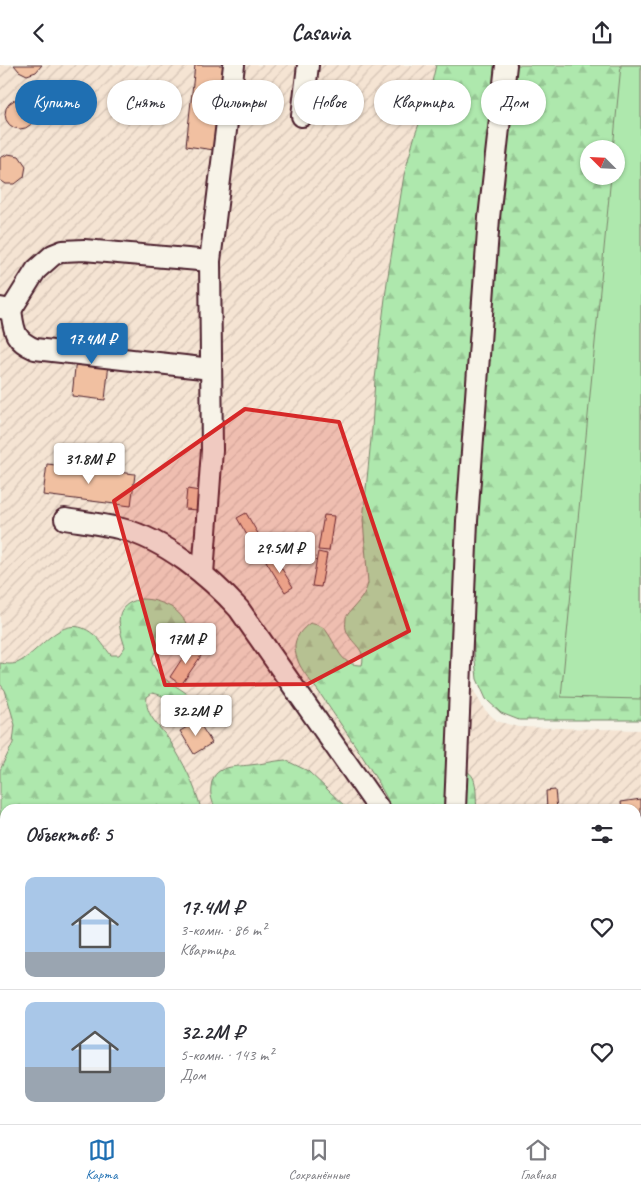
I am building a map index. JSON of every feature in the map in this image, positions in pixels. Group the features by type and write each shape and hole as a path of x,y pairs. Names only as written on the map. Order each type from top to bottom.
{"lane":[{"path":"203,574 211,468 210,261 234,65"},
{"path":"306,80 308,65"},
{"path":"456,804 468,511 489,218 506,65"},
{"path":"210,261 84,250 63,251 53,255 36,271 6,309 19,338 26,345 35,349 211,369"},
{"path":"65,519 122,529 141,536 170,551 203,574 239,609 376,804"}],"highlighted area":[{"path":"245,409 339,422 409,631 308,684 165,685 114,501"}],"shaded area":[{"path":"0,65 510,65 508,80 481,80 481,125 504,125 489,262 469,657 474,691 484,709 497,721 518,727 641,730 641,804 0,804"}],"green space":[{"path":"436,65 496,65 495,80 481,80 481,125 492,125 449,804 389,804 360,752 298,662 295,648 299,634 307,625 310,623 318,625 326,630 344,659 362,665 362,654 351,639 346,628 346,617 362,597 368,583 363,520 375,379 387,282 404,175 419,125 471,125 471,80 432,80"},
{"path":"514,65 641,65 641,720 519,720 501,713 486,699 477,679 471,590 496,253 508,125 546,125 546,80 513,80"},
{"path":"621,65 641,65 641,699 561,697 610,185 625,185 625,140 614,140"},
{"path":"141,599 149,600 171,607 181,615 187,626 188,637 184,642 176,647 165,646 160,648 154,655 152,662 162,677 188,695 199,706 196,717 184,725 175,717 165,698 160,695 152,693 147,697 147,703 154,721 170,741 184,765 199,804 0,804 0,770 13,743 15,725 5,690 0,684 0,663 12,664 19,662 62,629 72,627 82,628 93,634 111,655 119,655 125,647 119,624 121,611 132,602"},
{"path":"285,760 308,771 343,804 213,804 211,787 213,780 220,771 231,767"},
{"path":"466,771 473,777 475,782 477,804 460,804"}],"building":[{"path":"14,65 42,65 36,72 27,75 19,71"},
{"path":"195,65 224,65 222,80 193,80"},
{"path":"192,92 192,125 217,125 214,150 186,146"},
{"path":"14,100 15,125 31,125 26,128 14,128 6,120 6,108"},
{"path":"8,154 19,156 26,166 24,177 15,184 6,184 0,180 0,158"},
{"path":"79,331 112,335 105,400 72,396"},
{"path":"47,464 135,474 131,506 43,495"},
{"path":"187,489 200,491 198,510 185,509"},
{"path":"246,513 267,549 258,554 237,518"},
{"path":"324,515 334,516 329,551 318,550"},
{"path":"318,552 327,554 321,587 312,586"},
{"path":"274,556 293,587 285,592 266,561"},
{"path":"191,645 203,653 181,685 170,677"},
{"path":"198,721 212,743 194,754 180,731"},
{"path":"555,790 556,804 547,804 546,791"},
{"path":"641,799 641,804 621,804 621,802"}]}
